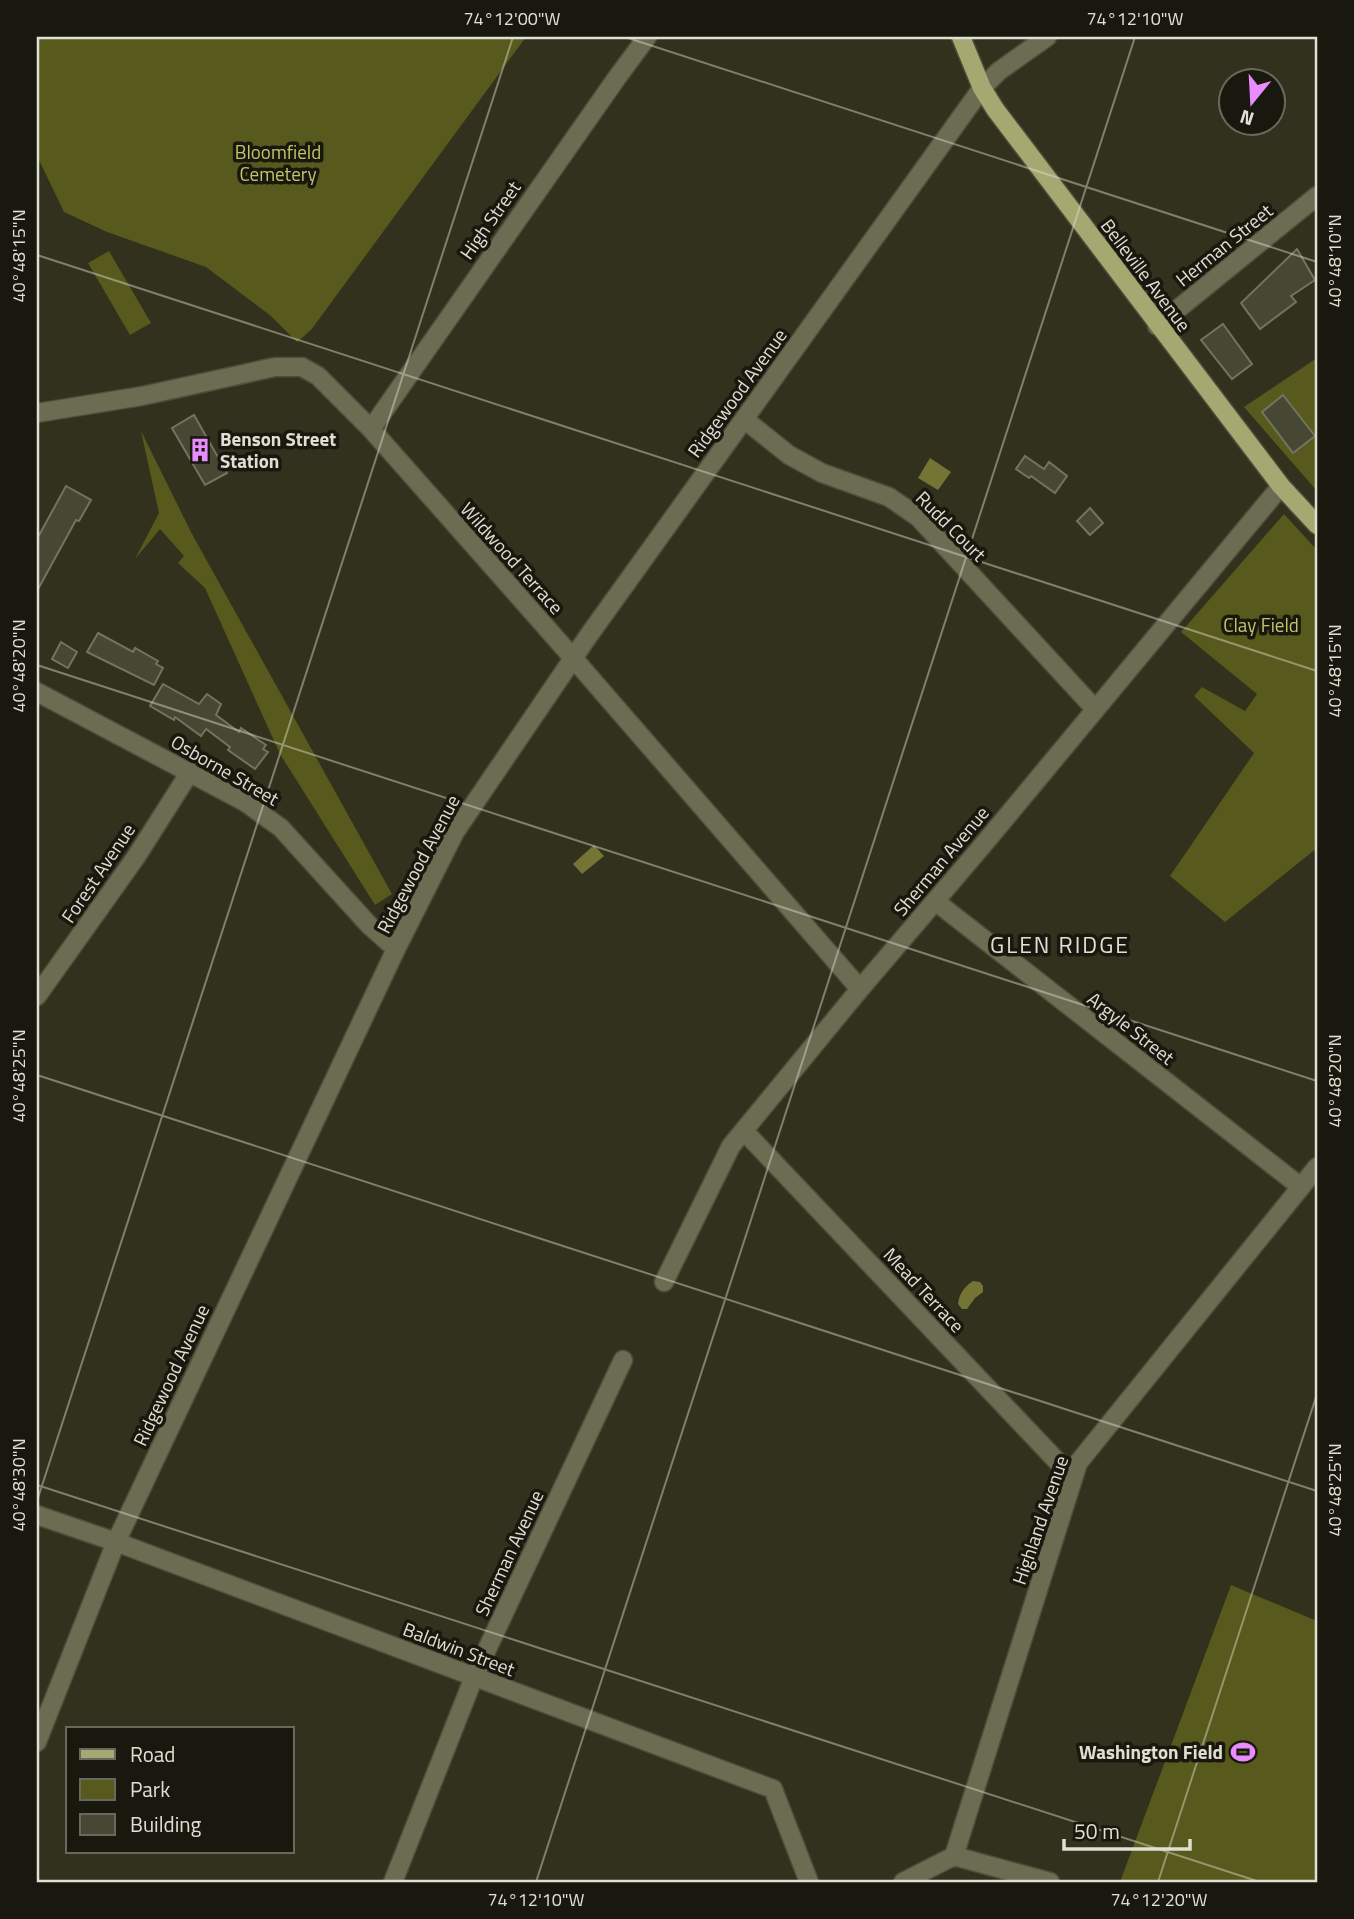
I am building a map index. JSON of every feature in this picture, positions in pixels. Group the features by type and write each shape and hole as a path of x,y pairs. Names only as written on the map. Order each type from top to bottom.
{"main road":[{"name":"Belleville Avenue","path":"961,37 982,88 995,109 1157,326 1281,486 1317,525"}],"street":[{"name":"High Street","path":"370,429 647,37"},
{"name":"Ridgewood Avenue","path":"37,1742 116,1542 400,941 442,857 470,809 573,659 982,88 999,71 1047,37"},
{"name":"Herman Street","path":"1157,326 1317,196"},
{"name":"Wildwood Terrace","path":"37,413 142,396 275,367 302,367 318,376 370,429 860,989"},
{"name":"Rudd Court","path":"744,419 789,455 822,473 890,497 918,517 1095,709"},
{"name":"Sherman Avenue","path":"664,1282 732,1146 1281,486"},
{"name":"Osborne Street","path":"37,692 245,802 281,828 369,925 400,941"},
{"name":"Forest Avenue","path":"37,996 136,857 190,772"},
{"name":"Argyle Street","path":"935,901 1301,1187"},
{"name":"Mead Terrace","path":"744,1131 1073,1478"},
{"name":"Highland Avenue","path":"954,1856 1078,1463 1317,1167"},
{"name":"Sherman Avenue","path":"393,1882 474,1677 623,1360"},
{"name":"Baldwin Street","path":"37,1515 116,1542 773,1789 809,1882"},
{"path":"903,1882 954,1856 1050,1882"}],"green space":[{"name":"Bloomfield Cemetery","path":"37,37 526,37 311,330 297,342 271,316 206,267 107,232 64,212 37,156"},
{"path":"109,251 151,323 130,335 88,263"},
{"path":"1317,358 1317,491 1244,407"},
{"path":"141,431 192,534 392,894 375,905 280,754 205,588 178,563 184,556 160,529 135,559 159,513"},
{"name":"Clay Field","path":"1284,514 1317,550 1317,848 1225,922 1170,876 1254,753 1194,696 1202,687 1245,711 1257,694 1181,632"},
{"name":"Washington Field","path":"1231,1585 1317,1621 1317,1882 1120,1882"}],"shaded area":[{"path":"930,458 951,472 938,490 918,478"},
{"path":"594,845 604,856 582,874 573,864"},
{"path":"973,1281 980,1282 983,1292 967,1309 962,1309 958,1304 959,1297"}],"building":[{"path":"1297,249 1315,280 1291,296 1296,302 1260,329 1241,303"},
{"path":"1223,324 1252,364 1232,379 1201,340"},
{"path":"1283,395 1315,436 1293,453 1262,412"},
{"name":"Benson Street Station","path":"194,415 227,473 205,485 172,428"},
{"path":"1025,456 1044,469 1049,462 1067,476 1055,493 1016,469"},
{"path":"66,486 91,500 79,521 76,520 37,591 37,539"},
{"path":"1090,508 1103,523 1090,535 1077,521"},
{"path":"98,633 133,652 135,648 158,661 156,664 163,668 154,685 87,652"},
{"path":"61,642 77,652 68,668 52,659"},
{"path":"163,684 199,704 207,694 221,704 216,715 239,732 241,728 266,745 263,749 268,752 255,769 228,750 230,747 206,729 201,736 175,717 174,720 150,706"}],"place":[{"name":"Benson Street Station","path":"200,450"},
{"name":"Washington Field","path":"1243,1752"}],"district":[{"name":"GLEN RIDGE","path":"1060,945"}]}
